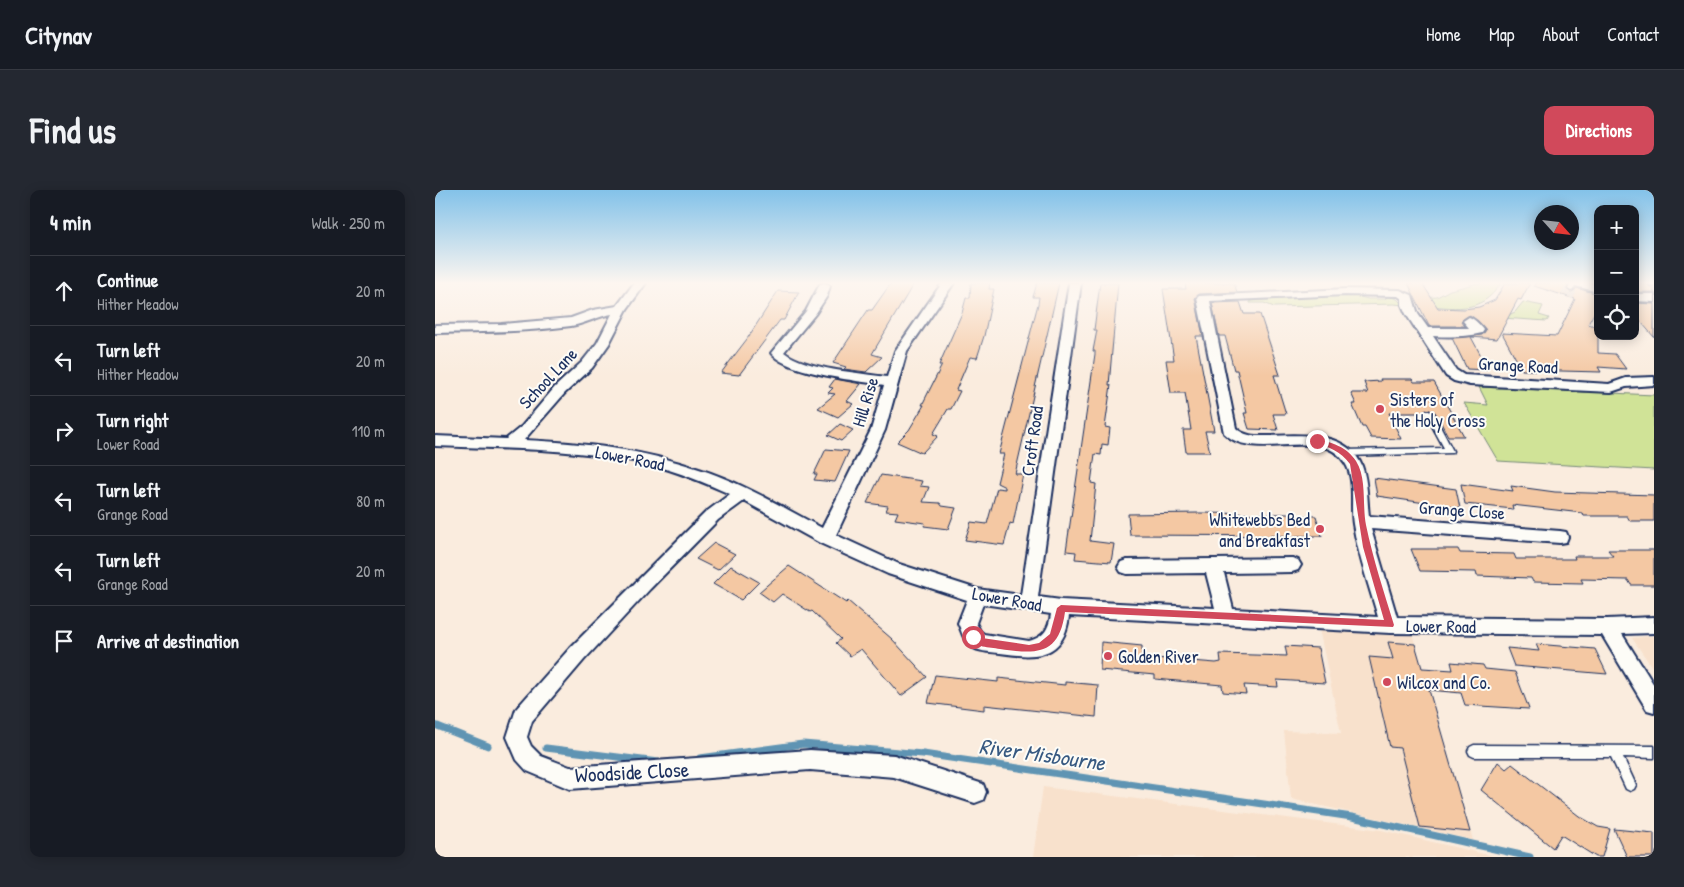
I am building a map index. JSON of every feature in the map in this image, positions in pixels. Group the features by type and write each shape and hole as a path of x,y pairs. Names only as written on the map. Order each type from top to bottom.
{"street":[{"path":"435,329 501,328 573,322 594,314"},
{"name":"School Lane","path":"510,444 527,429 560,390 587,365 603,344 618,314"},
{"path":"808,314 777,354 785,360 809,366 859,378 891,382"},
{"name":"Hill Rise","path":"826,538 878,430 901,351 926,314"},
{"name":"Croft Road","path":"1028,604 1070,314"},
{"name":"Grange Road","path":"1206,314 1229,430 1235,436 1245,440 1317,441 1333,446 1345,453"},
{"name":"Grange Road","path":"1413,314 1451,373 1470,381 1611,388 1618,384 1630,382 1654,381"},
{"path":"1424,332 1457,333 1477,330 1469,321"},
{"name":"Lower Road","path":"435,441 583,448 652,460 695,473 743,493 826,538 894,569 977,596 1028,604 1061,608 1390,625 1607,627 1654,625"},
{"path":"1345,453 1353,463 1357,474 1361,522 1390,625"},
{"name":"Woodside Close","path":"743,493 712,516 643,584 577,654 523,716 517,737 524,753 534,764 570,778 810,760 894,766 975,792"},
{"name":"Grange Close","path":"1361,522 1560,537"},
{"path":"1213,565 1226,617"},
{"path":"1127,567 1291,565"},
{"path":"977,596 967,623 973,637 980,642 1019,648 1029,649 1049,642 1057,630 1061,608"},
{"path":"1607,627 1654,703"}],"lane":[{"path":"1345,453 1449,451 1429,414"},
{"path":"1475,751 1654,752"},
{"path":"1613,752 1630,785"}],"shaded area":[{"path":"1319,629 1412,633 1473,840 1291,799 1284,731 1341,733"},
{"path":"1654,636 1654,670 1632,638"},
{"path":"1043,787 1381,830 1497,857 1033,857"}],"green space":[{"path":"1510,314 1539,314 1549,318 1547,321 1502,318"},
{"path":"1479,387 1654,395 1654,470 1498,461 1464,403 1488,405"}],"building":[{"path":"763,314 787,314 784,320 780,320 739,375 721,373"},
{"path":"865,314 896,314 872,354 882,357 866,372 844,369 846,367 833,363"},
{"path":"962,314 989,314 977,358 970,357 956,390 960,391 951,409 948,409 933,434 938,436 922,453 897,442 909,430 924,405 922,405 942,365 939,365"},
{"path":"1035,314 1052,314 1015,474 1023,474 1013,524 1010,523 1004,545 965,540 971,522 987,524 997,488 1005,489 1005,487 997,483 1004,454 999,454"},
{"path":"1096,314 1115,314 1109,385 1111,385 1105,427 1110,428 1108,445 1102,444 1101,455 1095,454 1091,483 1096,484 1090,541 1114,544 1111,562 1075,559 1076,552 1066,551 1095,354 1095,351 1093,351 1097,330 1094,330"},
{"path":"1167,314 1198,314 1203,336 1196,336 1214,431 1205,431 1210,452 1186,452 1183,430 1191,430 1185,393 1171,393 1166,360 1174,360"},
{"path":"1214,314 1260,314 1280,375 1274,375 1286,414 1273,414 1278,430 1249,429 1244,413 1247,413 1237,370 1234,370 1225,336 1219,336"},
{"path":"1423,314 1510,314 1497,339 1471,337 1487,370 1467,369 1452,338 1482,335 1486,330 1470,315 1461,321 1465,326 1429,326"},
{"path":"1568,314 1593,314 1588,324 1594,326 1594,340 1598,340 1598,353 1615,354 1626,369 1598,367 1601,372 1522,370 1502,333 1557,336"},
{"path":"1639,314 1654,314 1654,337 1639,320"},
{"path":"835,379 861,384 847,401 853,404 838,417 818,408 835,394 828,393 833,388 829,387"},
{"name":"Sisters of the Holy Cross","path":"1380,379 1412,379 1414,382 1434,382 1464,436 1448,436 1435,412 1426,409 1423,413 1389,413 1401,439 1371,438 1365,427 1362,427 1352,404 1356,404 1351,393 1368,393 1364,382 1381,381"},
{"path":"840,424 853,430 841,441 828,435"},
{"path":"826,449 849,451 835,482 814,480 817,474 814,474"},
{"path":"881,475 922,481 920,486 929,487 923,502 940,503 942,506 956,508 948,529 924,526 925,523 895,519 898,512 886,511 888,506 867,503"},
{"path":"1374,478 1456,489 1460,508 1377,496"},
{"path":"1461,484 1513,491 1511,486 1555,492 1654,495 1654,521 1630,521 1627,516 1584,516 1582,513 1512,505 1513,509 1465,504"},
{"path":"1199,513 1316,516 1322,536 1130,535 1128,514"},
{"path":"714,543 735,554 718,570 696,559"},
{"path":"1411,549 1458,549 1460,553 1514,554 1516,559 1575,559 1574,556 1613,556 1608,550 1654,550 1654,585 1631,585 1628,580 1581,579 1583,583 1533,582 1531,578 1477,576 1476,572 1420,571"},
{"path":"731,566 759,582 741,600 713,584"},
{"path":"789,566 846,603 848,601 892,639 927,677 901,696 861,649 850,656 836,643 841,639 812,611 810,612 782,594 773,602 759,592"},
{"path":"1101,642 1142,646 1142,657 1216,663 1221,662 1220,654 1287,656 1285,646 1318,648 1325,683 1277,680 1278,687 1244,685 1246,694 1223,692 1222,685 1155,679 1155,675 1100,670"},
{"path":"1388,642 1415,644 1422,668 1453,670 1451,662 1483,665 1485,669 1515,672 1529,709 1465,705 1461,693 1429,690 1470,832 1420,827 1400,748 1390,747 1369,657 1393,659"},
{"path":"1536,644 1595,649 1607,674 1514,666 1507,648 1539,651"},
{"path":"935,675 998,682 998,678 1065,685 1065,682 1098,685 1096,717 984,705 984,710 928,703"},
{"path":"1498,762 1506,769 1512,764 1579,816 1598,827 1610,829 1602,857 1596,857 1561,835 1553,848 1481,790"},
{"path":"1614,829 1654,833 1654,857 1627,857"}],"waterway":[{"name":"River Misbourne","path":"435,725 488,746"},
{"name":"River Misbourne","path":"700,758 803,744 923,754 1352,817 1530,857"},
{"name":"River Misbourne","path":"546,748 658,762"}],"place":[{"name":"Sisters of the Holy Cross","path":"1380,409"},
{"name":"Whitewebbs Bed and Breakfast","path":"1320,529"},
{"name":"Golden River","path":"1108,656"},
{"name":"Wilcox and Co.","path":"1387,682"}],"route":[{"path":"973,637 980,642 1029,649 1041,646 1054,637 1059,623 1061,608 1390,625 1361,522 1357,474 1353,463 1345,453 1333,446 1317,441"}]}
